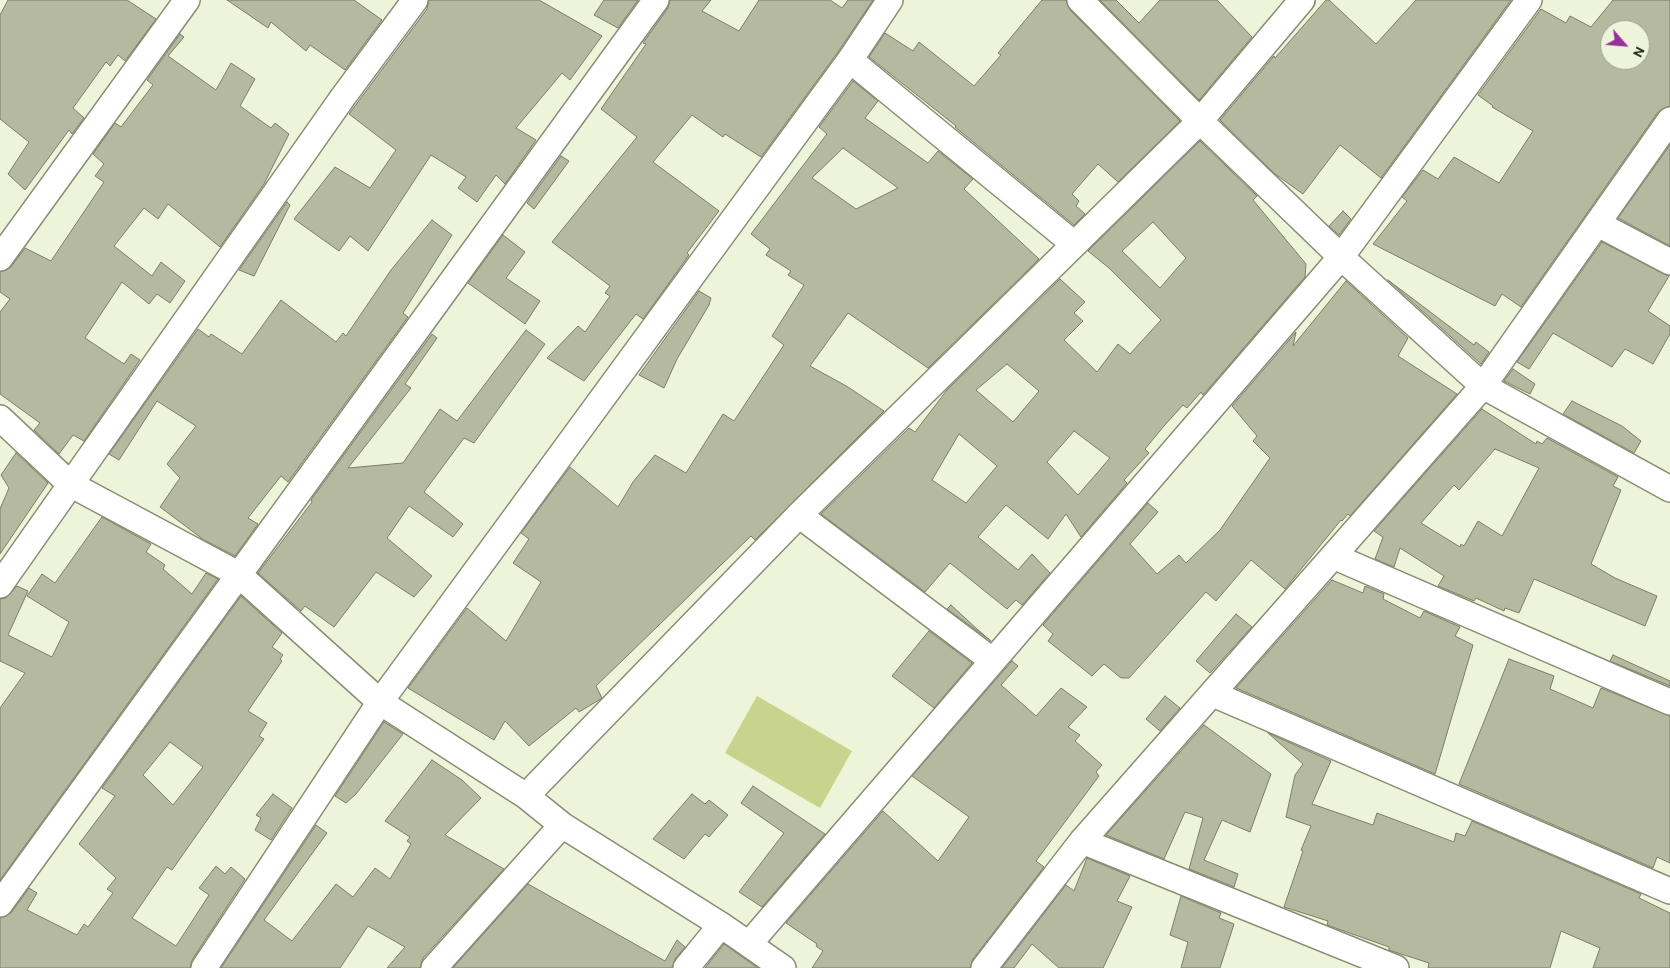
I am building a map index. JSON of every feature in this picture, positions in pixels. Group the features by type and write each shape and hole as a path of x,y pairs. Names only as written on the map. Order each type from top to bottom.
{"street":[{"path":"0,258 187,0"},
{"path":"0,585 337,105 415,0"},
{"path":"0,904 656,0"},
{"path":"204,968 380,702 850,60 890,0"},
{"path":"1080,0 1200,121 1341,257 1483,386 1670,489"},
{"path":"526,796 799,515 1200,121 1302,0"},
{"path":"749,944 1341,257 1529,0"},
{"path":"850,60 1074,244"},
{"path":"984,968 1082,841 1483,386 1670,120"},
{"path":"1598,224 1670,262"},
{"path":"0,418 70,484 238,574 380,702 526,796 562,825 721,925 783,968"},
{"path":"799,515 993,661"},
{"path":"1333,556 1670,702"},
{"path":"1213,694 1670,891"},
{"path":"434,968 562,825"},
{"path":"1082,841 1396,968"},
{"path":"686,968 721,925"}],"green space":[{"path":"757,696 852,751 820,808 725,753"}],"building":[{"path":"8,0 127,0 156,19 125,61 118,55 110,66 106,62 73,108 84,118 72,134 69,130 25,190 8,174 29,142 0,119 0,15"},
{"path":"227,0 354,0 382,20 345,70 310,45 306,51 271,22 268,28"},
{"path":"429,0 539,0 602,36 570,80 562,73 516,128 536,140 505,184 496,175 477,202 458,188 466,177 431,155 368,251 350,236 339,251 294,219 335,167 370,188 396,150 349,114 427,9"},
{"path":"604,0 638,0 618,28 594,15"},
{"path":"670,0 711,0 702,11 739,31 759,0 830,0 842,8 848,0 873,0 838,52 761,157 725,134 723,137 692,115 653,162 719,211 687,253 689,255 643,319 636,314 584,381 547,358 578,326 585,332 610,296 605,293 610,286 552,242 637,137 601,109 646,44 643,43 668,8"},
{"path":"1042,0 1066,0 1070,10 1180,121 1118,182 1098,164 1072,194 1079,201 1076,206 1085,214 1074,225 956,126 869,57 885,33 913,51 919,42 974,86 1001,55 998,53"},
{"path":"1100,0 1116,0 1139,23 1160,0 1217,0 1252,37 1199,100"},
{"path":"1326,0 1329,0 1376,44 1416,0 1511,0 1381,178 1340,145 1303,194 1275,174 1220,120 1274,56 1275,58"},
{"path":"1613,0 1670,0 1670,106 1658,112 1521,307 1502,294 1495,306 1373,244 1407,201 1402,197 1423,170 1438,179 1454,157 1499,183 1533,131 1492,107 1478,95 1541,9 1566,23 1570,16 1591,27"},
{"path":"180,34 184,37 168,56 216,90 231,63 255,79 240,106 271,128 275,123 289,134 264,184 220,247 168,204 158,219 144,208 114,246 152,276 161,262 185,281 170,303 157,294 149,304 122,282 85,338 124,364 131,354 140,360 84,441 73,435 59,454 34,430 40,423 0,394 0,312 10,299 0,292 0,272 11,267 25,248 51,261 104,182 95,176 104,164 93,154 115,123 121,127 153,85 147,80"},
{"path":"853,81 878,101 865,118 928,163 938,151 973,179 964,189 1039,259 928,368 848,313 810,366 848,387 884,411 755,540 751,536 596,686 602,698 579,712 576,708 529,746 505,721 494,740 408,688 467,608 506,641 541,582 513,563 529,539 521,533 570,467 618,507 633,482 655,455 686,473 723,414 734,421 784,345 772,336 804,285 788,275 791,271 766,255 770,249 751,234 827,134 819,127","holes":["843,148 898,188 856,209 812,178"]},
{"path":"1200,141 1257,196 1253,200 1306,264 1305,277 1203,395 1201,392 1187,408 1183,405 1164,426 1145,449 1149,453 1124,480 1127,483 1081,537 1066,514 1048,539 1006,505 978,537 1018,570 1032,554 1050,573 1022,605 1016,600 1007,609 950,563 925,592 821,514 909,428 915,432 947,390 1060,279 1085,302 1074,313 1083,321 1064,340 1097,372 1118,344 1130,354 1161,320 1109,268 1088,251","holes":["1153,222 1186,258 1160,288 1122,251","1007,364 1039,391 1013,422 976,390","1074,431 1110,458 1078,495 1047,462","959,434 997,466 966,503 932,480"]},
{"path":"1670,145 1670,246 1618,218"},
{"path":"561,156 569,161 534,209 527,203"},
{"path":"287,202 290,205 254,276 239,270"},
{"path":"1343,211 1351,219 1339,235 1329,226"},
{"path":"432,220 452,235 403,313 408,317 288,482 281,476 248,518 258,524 235,556 204,540 160,507 180,478 167,464 196,426 157,401 119,460 109,454 198,329 209,337 211,334 242,354 281,300 336,342 343,333 346,336 391,270"},
{"path":"503,235 525,252 506,278 540,301 525,324 468,283"},
{"path":"1602,242 1669,276 1648,311 1670,326 1670,334 1653,364 1625,349 1612,367 1553,333 1529,369 1517,362"},
{"path":"1388,280 1474,345 1476,342 1489,352 1481,364"},
{"path":"1346,281 1408,338 1398,356 1457,394 1350,516 1348,514 1341,520 1285,589 1251,560 1216,601 1206,592 1129,678 1121,678 1104,664 1092,676 1048,641 1053,634 1043,625 1148,503 1158,512 1130,544 1157,574 1179,555 1186,563 1220,530 1270,458 1253,441 1257,436 1232,406 1296,332 1293,346"},
{"path":"699,291 711,298 709,305 677,359 664,388 639,375"},
{"path":"526,330 545,344 474,443 464,438 424,492 463,524 453,537 409,506 387,538 432,576 414,597 376,572 334,627 305,606 301,611 258,573 312,502 311,500 432,334 437,338 405,384 411,388 348,468 403,463 440,409 457,421"},
{"path":"1513,369 1535,384 1530,394 1504,381"},
{"path":"1572,401 1622,426 1641,441 1634,453 1563,414"},
{"path":"1482,409 1536,444 1537,441 1542,444 1547,438 1618,477 1613,486 1621,490 1591,564 1615,578 1657,596 1645,626 1534,579 1519,613 1505,608 1504,611 1476,598 1474,601 1438,586 1444,576 1400,548 1394,567 1375,559 1383,537 1374,531","holes":["1495,449 1539,468 1502,536 1478,521 1464,546 1461,544 1460,547 1421,523 1454,485 1459,490"]},
{"path":"16,453 48,483 0,554 0,509 9,488 1,475"},
{"path":"102,517 151,544 146,552 165,565 163,569 192,594 206,573 218,579 0,880 0,708 25,673 0,661 0,599 6,598 17,586 28,591 8,635 52,657 69,622 27,596 42,574 55,583"},
{"path":"1332,580 1363,593 1365,586 1384,594 1383,599 1420,618 1424,611 1460,627 1455,636 1473,645 1435,774 1236,688"},
{"path":"241,596 282,633 272,647 283,655 280,659 282,661 248,711 267,723 259,736 264,739 172,870 167,867 132,918 176,946 209,895 199,888 216,866 225,874 231,867 245,879 192,960 190,968 0,968 0,918 11,913 29,888 37,893 27,910 77,935 84,924 88,927 113,893 107,889 116,878 79,844 115,796 102,788","holes":["170,742 203,767 173,805 143,775"]},
{"path":"951,605 977,629 991,641 947,609"},
{"path":"1236,614 1252,627 1210,673 1196,661"},
{"path":"929,631 972,663 934,708 892,676"},
{"path":"1613,655 1670,681 1670,686 1610,661"},
{"path":"1509,659 1554,676 1550,689 1593,708 1601,688 1670,716 1670,863 1657,857 1653,868 1459,784"},
{"path":"1012,661 1018,666 1001,685 1036,716 1061,688 1087,707 1068,727 1080,735 1075,741 1102,765 1096,772 1099,776 1036,861 1044,867 973,959 970,968 812,968 823,951 816,946 817,944 786,923 883,811 938,861 969,817 912,776"},
{"path":"1165,696 1180,708 1160,731 1146,719"},
{"path":"384,722 403,734 356,794 346,803 335,796"},
{"path":"1204,725 1271,774 1250,832 1222,820 1204,860 1238,874 1234,887 1189,869 1203,818 1185,812 1164,859 1106,835"},
{"path":"1268,733 1331,761 1312,804 1373,825 1377,813 1454,842 1456,833 1465,836 1472,821 1641,894 1639,898 1670,913 1670,968 1593,968 1600,948 1561,931 1550,968 1428,968 1429,963 1389,950 1389,947 1327,925 1328,921 1284,907 1303,851 1301,850 1311,826 1286,817 1295,775 1303,764"},
{"path":"432,760 462,780 481,798 445,835 504,869 423,958 420,968 387,968 405,947 368,926 340,968 221,968 316,825 327,833 264,920 292,941 336,884 353,897 375,868 390,879 411,844 407,841 410,837 385,821"},
{"path":"753,786 825,834 762,907 739,892 784,833 741,803"},
{"path":"273,794 292,808 271,840 255,830 261,818 256,815"},
{"path":"692,794 705,804 709,800 728,815 709,837 705,834 684,859 653,839"},
{"path":"1087,858 1130,876 1117,901 1132,907 1103,968 1059,968 1032,944 1014,968 1002,968 1066,885 1074,891"},
{"path":"528,884 665,961 677,940 685,947 675,959 672,968 453,968"},
{"path":"1181,896 1221,913 1219,918 1234,924 1220,968 1181,968 1188,942 1170,935"},
{"path":"724,944 758,968 705,968"}]}
